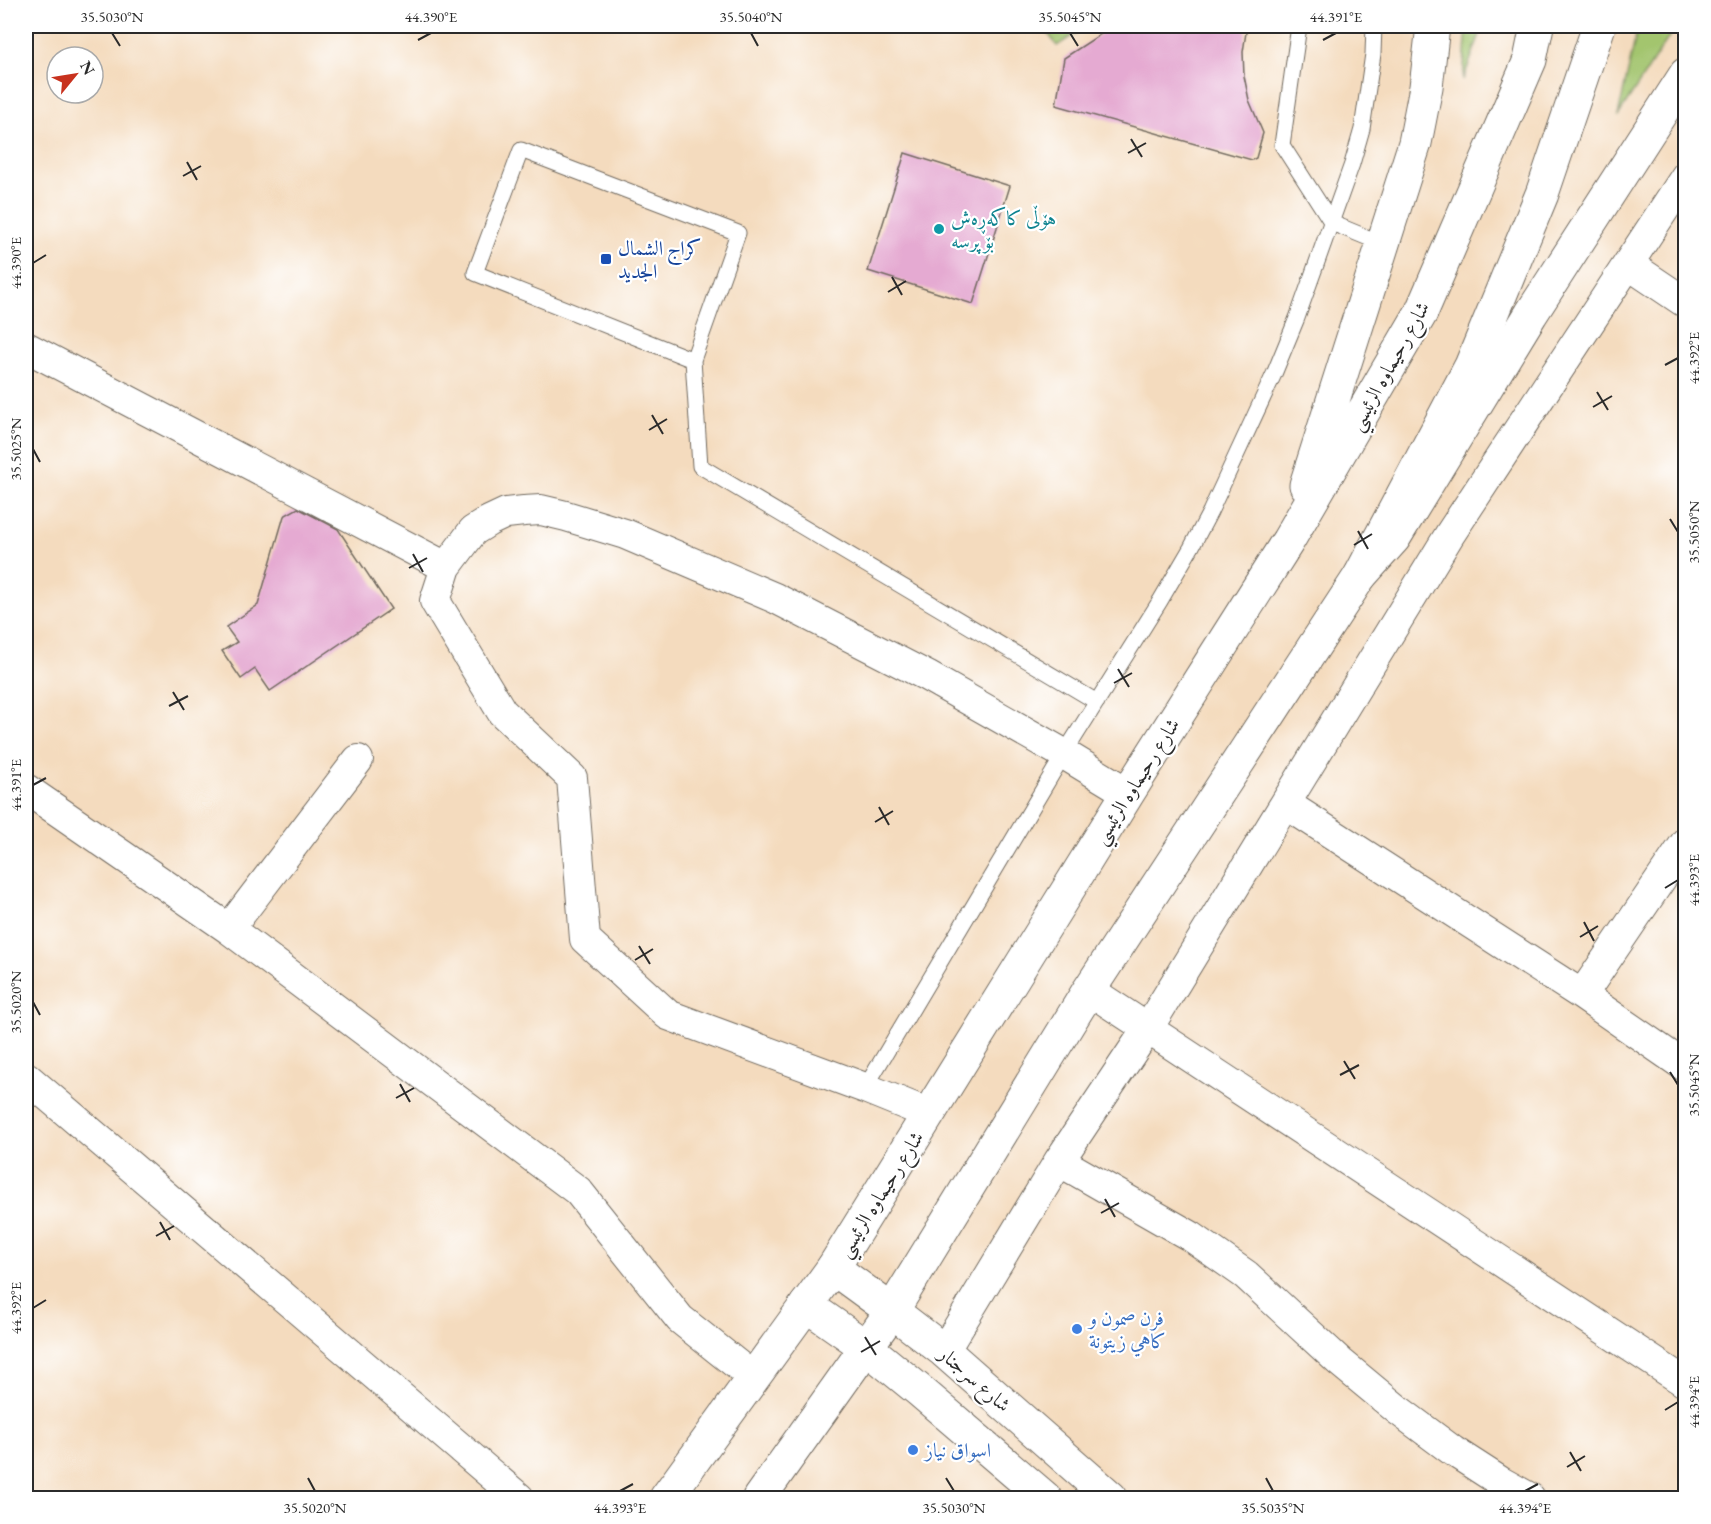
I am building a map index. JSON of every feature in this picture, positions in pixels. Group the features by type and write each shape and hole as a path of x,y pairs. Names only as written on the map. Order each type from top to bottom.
{"main road":[{"path":"1288,541 1415,143 1426,87 1433,26"},
{"name":"شارع رحيماوه الرئيسي","path":"666,1498 832,1269 1128,793 1288,541 1421,313 1530,60 1537,26"},
{"path":"759,1498 892,1311 1089,990 1360,576 1471,366 1542,194 1599,26"},
{"path":"1360,576 1394,538 1531,314 1686,74"},
{"name":"شارع سرجنار","path":"832,1269 944,1351 1110,1498"},
{"path":"806,1305 866,1347 1046,1498"}],"street":[{"path":"944,1351 1059,1161 1148,1028 1450,534 1686,176"},
{"path":"1628,264 1686,303"},
{"path":"26,347 446,567"},
{"path":"929,1114 866,1088 668,1015 585,939 573,778 502,712 435,601 446,567 473,531 506,513 541,510 625,534 775,598 927,676 1128,793"},
{"path":"229,929 358,760"},
{"path":"26,789 229,929 578,1191 680,1319 754,1378"},
{"path":"1286,804 1582,995 1686,1067"},
{"path":"1582,995 1686,842"},
{"path":"1089,990 1686,1383"},
{"path":"26,1077 519,1498"},
{"path":"1059,1161 1192,1237 1228,1262 1246,1275 1340,1362 1398,1410 1453,1451 1530,1498"}],"lane":[{"path":"1299,26 1281,145 1332,223 1383,244"},
{"path":"866,1088 1064,754 1160,601 1210,512 1274,374 1352,164 1362,129 1374,26"},
{"path":"693,360 475,273 521,150 738,232 693,360 700,466 1096,702"}],"green space":[{"path":"1043,26 1087,26 1057,46"},
{"path":"1467,26 1483,26 1463,80"},
{"path":"1638,26 1676,26 1618,116"}],"building":[{"path":"1113,26 1247,26 1243,52 1244,76 1249,100 1263,133 1256,158 1252,160 1056,105 1064,58"},
{"name":"هۆڵی کاکەڕەش بۆ پرسە","path":"905,153 1010,186 973,304 868,271"},
{"path":"298,508 338,529 391,609 270,691 255,669 241,679 222,651 237,642 226,627 258,605 284,516"}],"place":[{"name":"هۆڵی کاکەڕەش بۆ پرسە","path":"939,229"},
{"name":"كراج الشمال الجديد","path":"606,259"},
{"name":"فرن صمون و كاهي زيتونة","path":"1077,1329"},
{"name":"اسواق نياز","path":"913,1450"}]}
